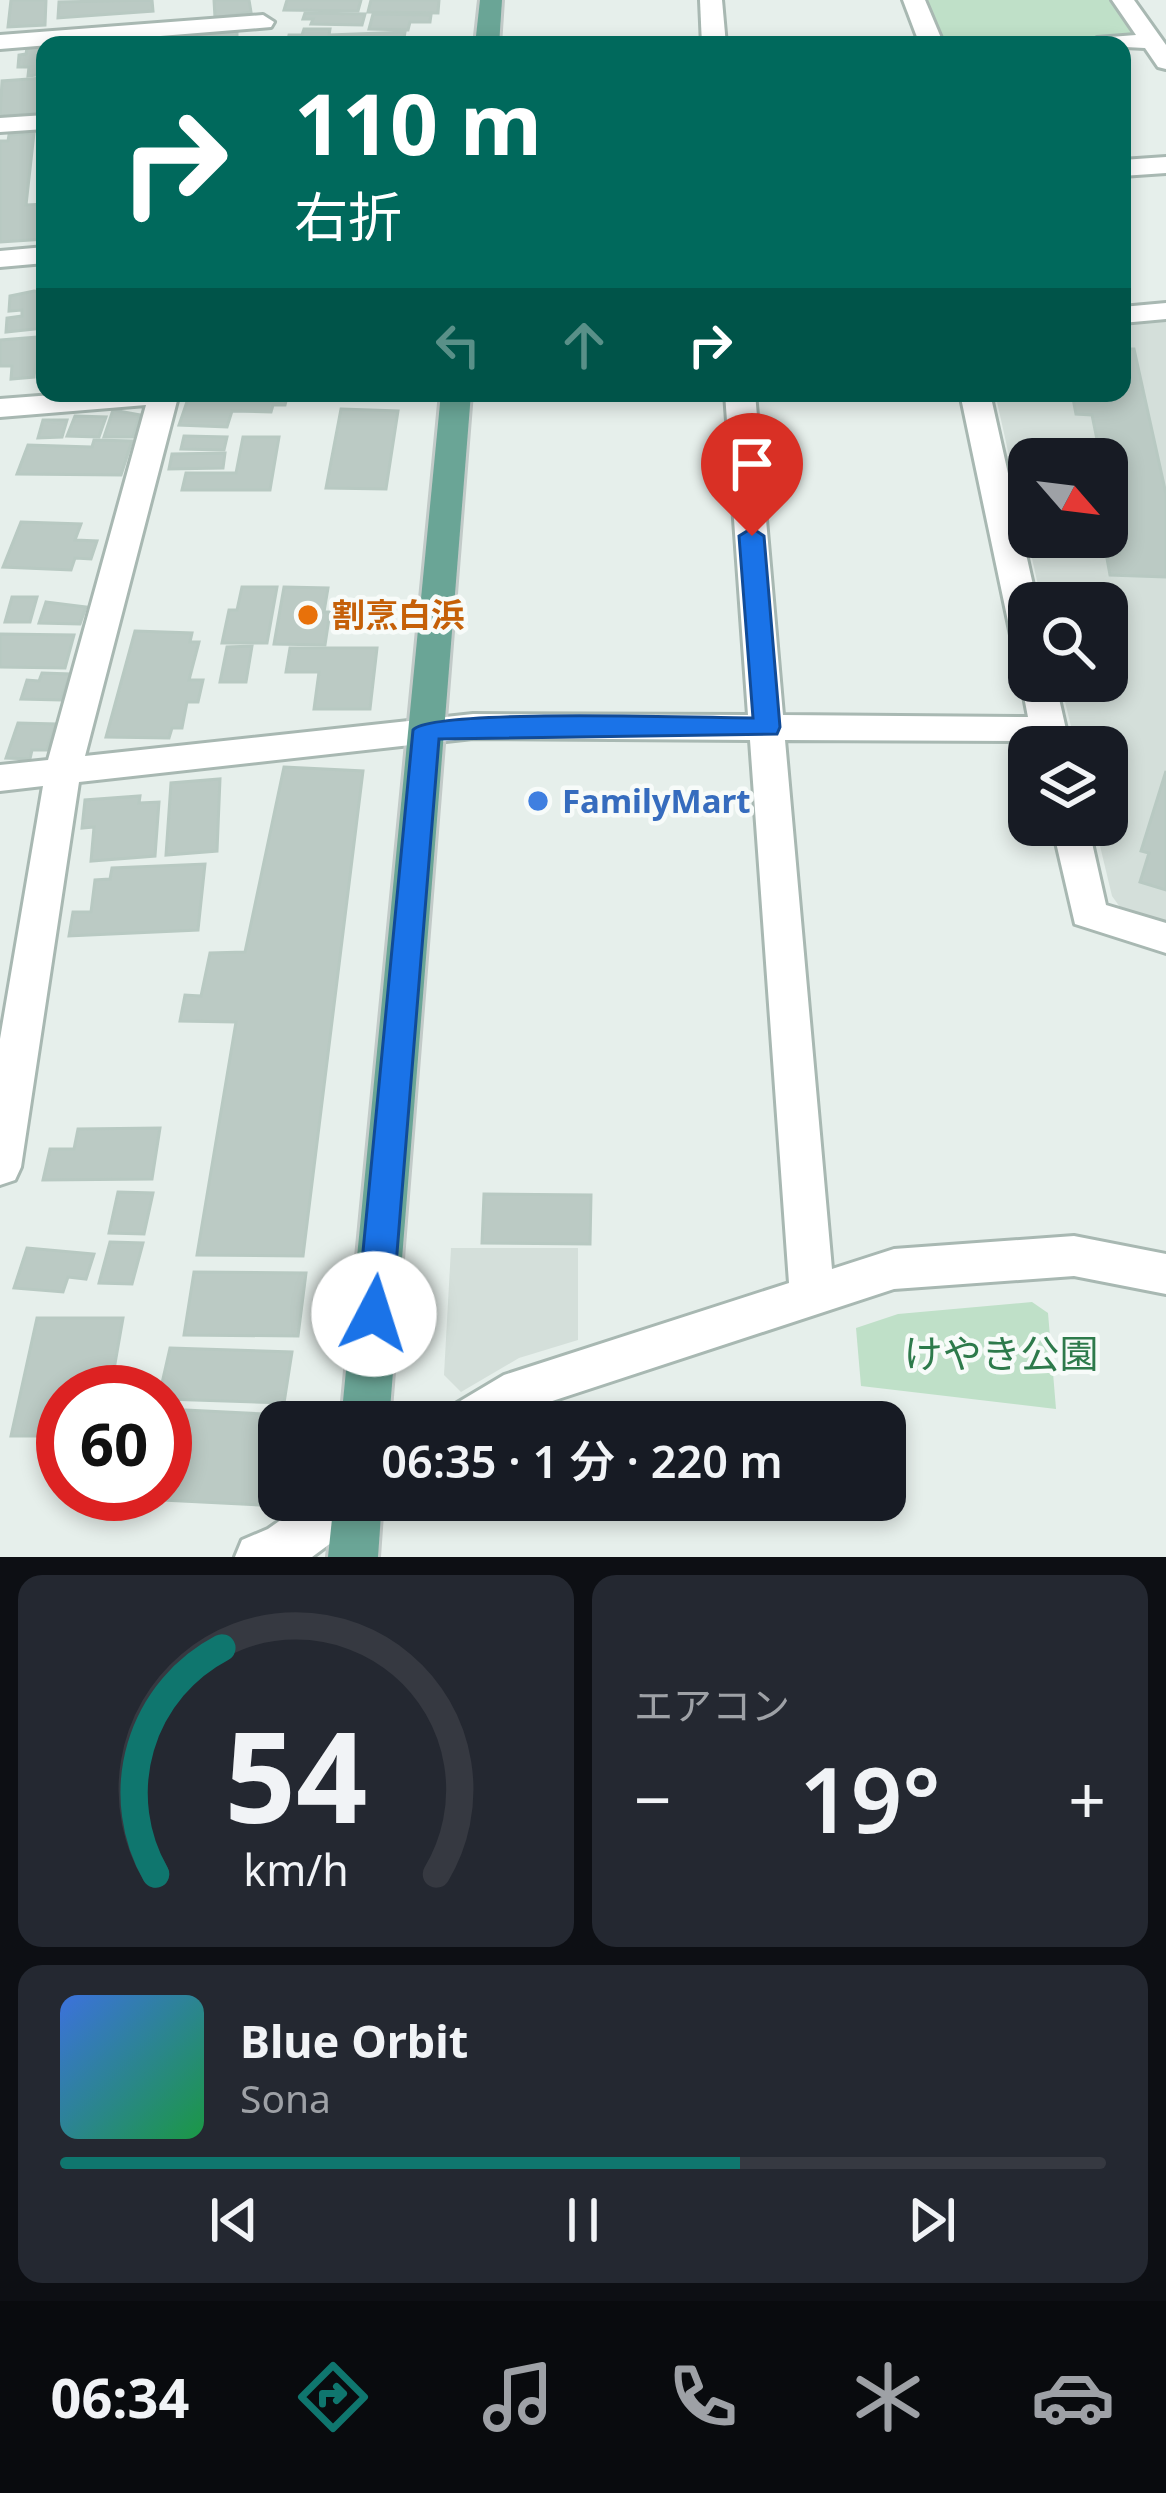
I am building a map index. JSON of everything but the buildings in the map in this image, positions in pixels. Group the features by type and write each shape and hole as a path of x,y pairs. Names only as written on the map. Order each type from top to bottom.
{"main road":[{"path":"489,36 491,0"},
{"path":"367,1401 456,402"},
{"path":"353,1557 354,1521"}],"street":[{"path":"711,0 713,36"},
{"path":"914,0 928,36"},
{"path":"1123,0 1166,62"},
{"path":"69,36 263,22"},
{"path":"0,41 36,38"},
{"path":"1131,43 1152,41"},
{"path":"0,125 36,123"},
{"path":"1131,167 1166,164"},
{"path":"0,259 36,256"},
{"path":"1131,314 1166,311"},
{"path":"0,408 70,402"},
{"path":"0,1167 13,1023 63,771 162,402"},
{"path":"741,402 812,1295"},
{"path":"977,402 1016,582"},
{"path":"0,778 473,726 767,727 1008,736"},
{"path":"1074,846 1089,914 1166,938"},
{"path":"503,1401 521,1390 893,1269 1074,1256 1166,1274"},
{"path":"260,1557 285,1547 323,1521"}],"shaded area":[{"path":"1166,319 1166,923 1122,910 1112,896 1100,846 1128,846 1128,726 1071,726 1065,702 1128,702 1128,582 1037,582 1032,558 1128,558 1128,438 1008,438 1008,451 997,402 1131,402 1131,323"},
{"path":"451,1248 578,1248 578,1340 519,1358 461,1392 444,1375"}],"green space":[{"path":"925,0 1109,0 1133,33 1128,36 940,36"},
{"name":"けやき公園","path":"1032,1302 1048,1313 1056,1409 861,1386 856,1328 898,1314"}],"place":[{"name":"割烹白浜","path":"308,615"},
{"name":"FamilyMart","path":"538,801"}],"route":[{"path":"374,1314 426,730 767,727 752,536"}]}
